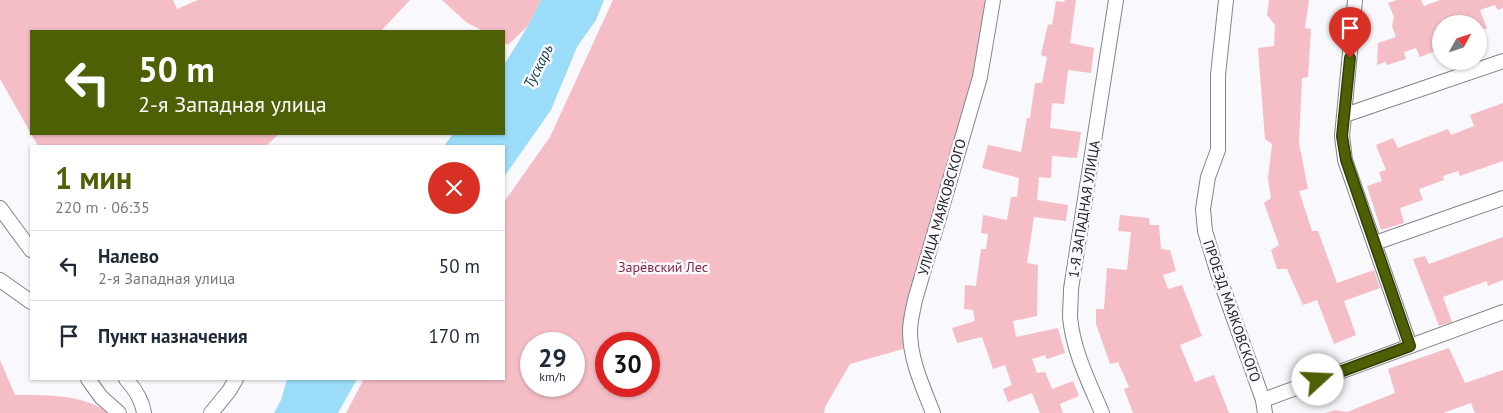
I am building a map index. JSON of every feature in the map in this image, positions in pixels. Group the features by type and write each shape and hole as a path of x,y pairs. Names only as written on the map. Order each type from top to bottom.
{"street":[{"name":"УЛИЦА МАЯКОВСКОГО","path":"933,413 911,351 910,330 915,300 980,77 993,0"},
{"name":"1-Я ЗАПАДНАЯ УЛИЦА","path":"1102,413 1080,361 1070,316 1071,290 1116,0"},
{"name":"ПРОЕЗД МАЯКОВСКОГО","path":"1226,0 1218,75 1218,150 1208,177 1203,209 1205,232 1264,407"},
{"path":"1355,0 1342,136 1346,160 1410,346"},
{"path":"1344,115 1503,61"},
{"path":"1375,243 1503,198"},
{"path":"0,208 30,249"},
{"path":"0,280 30,301"},
{"path":"1264,407 1410,346 1503,312"},
{"path":"89,380 118,413"},
{"path":"127,380 138,394 143,404 144,413"},
{"path":"211,413 235,380"}],"green space":[{"path":"0,0 173,0 177,9 198,0 410,0 382,30 30,30 30,132 0,79"},
{"path":"442,0 541,0 528,26 508,45 505,43 505,30 481,30 466,22"},
{"name":"Зарёвский Лес","path":"613,0 986,0 973,75 909,298 903,329 903,349 850,364 825,407 824,413 346,413 363,380 505,380 505,201 550,137"},
{"path":"1065,0 1076,0 1070,43 1094,48 1091,73 1068,70 1064,104 1052,103 1050,128 1081,132 1077,158 1052,156 1051,178 1039,177 1037,200 1068,205 1066,221 1034,217 1027,263 1038,265 1037,316 1013,321 1016,337 1058,328 1065,353 1047,359 1045,355 1032,359 1037,373 1045,372 1052,389 1073,381 1079,396 1060,404 1063,413 1040,413 1032,393 1008,402 1003,389 1012,385 1005,365 993,369 982,337 957,343 952,328 975,321 973,310 964,309 965,285 976,286 981,249 986,249 988,234 981,233 983,215 1007,220 1011,197 1017,197 1019,178 982,168 988,145 1021,152 1027,118 1030,118 1035,83 1042,83 1047,57 1041,55 1048,24 1052,25 1056,1 1064,2"},
{"path":"1269,0 1309,0 1305,28 1311,29 1308,77 1302,78 1299,143 1308,189 1299,191 1312,231 1318,231 1337,283 1374,270 1380,288 1344,301 1356,335 1334,344 1317,300 1303,305 1287,269 1277,269 1271,250 1279,245 1264,203 1271,198 1268,179 1272,144 1265,139 1258,48 1274,46 1275,25 1267,15"},
{"path":"1397,0 1421,0 1424,6 1440,0 1503,0 1503,8 1498,10 1495,5 1480,10 1482,15 1432,15 1432,52 1420,57 1416,48 1404,52 1406,59 1387,65 1385,62 1377,65 1378,43 1396,37 1392,26 1394,17 1388,3"},
{"path":"1503,103 1503,161 1460,176 1458,171 1443,176 1444,180 1419,189 1423,200 1400,208 1404,223 1381,230 1367,186 1382,181 1379,172 1386,170 1376,145 1393,138 1398,148 1448,129 1451,135 1474,126 1470,115"},
{"path":"32,135 278,135 267,145 37,145"},
{"path":"1120,215 1149,218 1150,225 1159,225 1161,249 1170,250 1176,271 1163,275 1168,289 1182,285 1202,336 1180,345 1195,382 1214,375 1229,413 1133,413 1124,389 1129,387 1118,362 1110,364 1096,324 1096,309 1104,309 1107,268 1127,270 1131,232 1118,231"},
{"path":"1503,237 1503,280 1488,286 1487,281 1443,297 1452,322 1439,326 1413,259 1425,256 1429,264"},
{"path":"1449,348 1465,383 1503,370 1503,413 1475,413 1471,403 1443,413 1325,413 1335,410 1347,412 1395,393 1388,369"},
{"path":"0,360 15,395 76,399 88,402 110,413 0,413"}],"water":[{"name":"Тускарь","path":"541,0 604,0 596,20 577,47 551,110 505,176 505,145 445,145 452,135 505,135 505,63 528,26"},
{"path":"287,380 356,380 338,413 274,413 281,400"}],"route":[{"path":"1318,380 1410,346 1346,160 1342,136 1350,58"}]}
